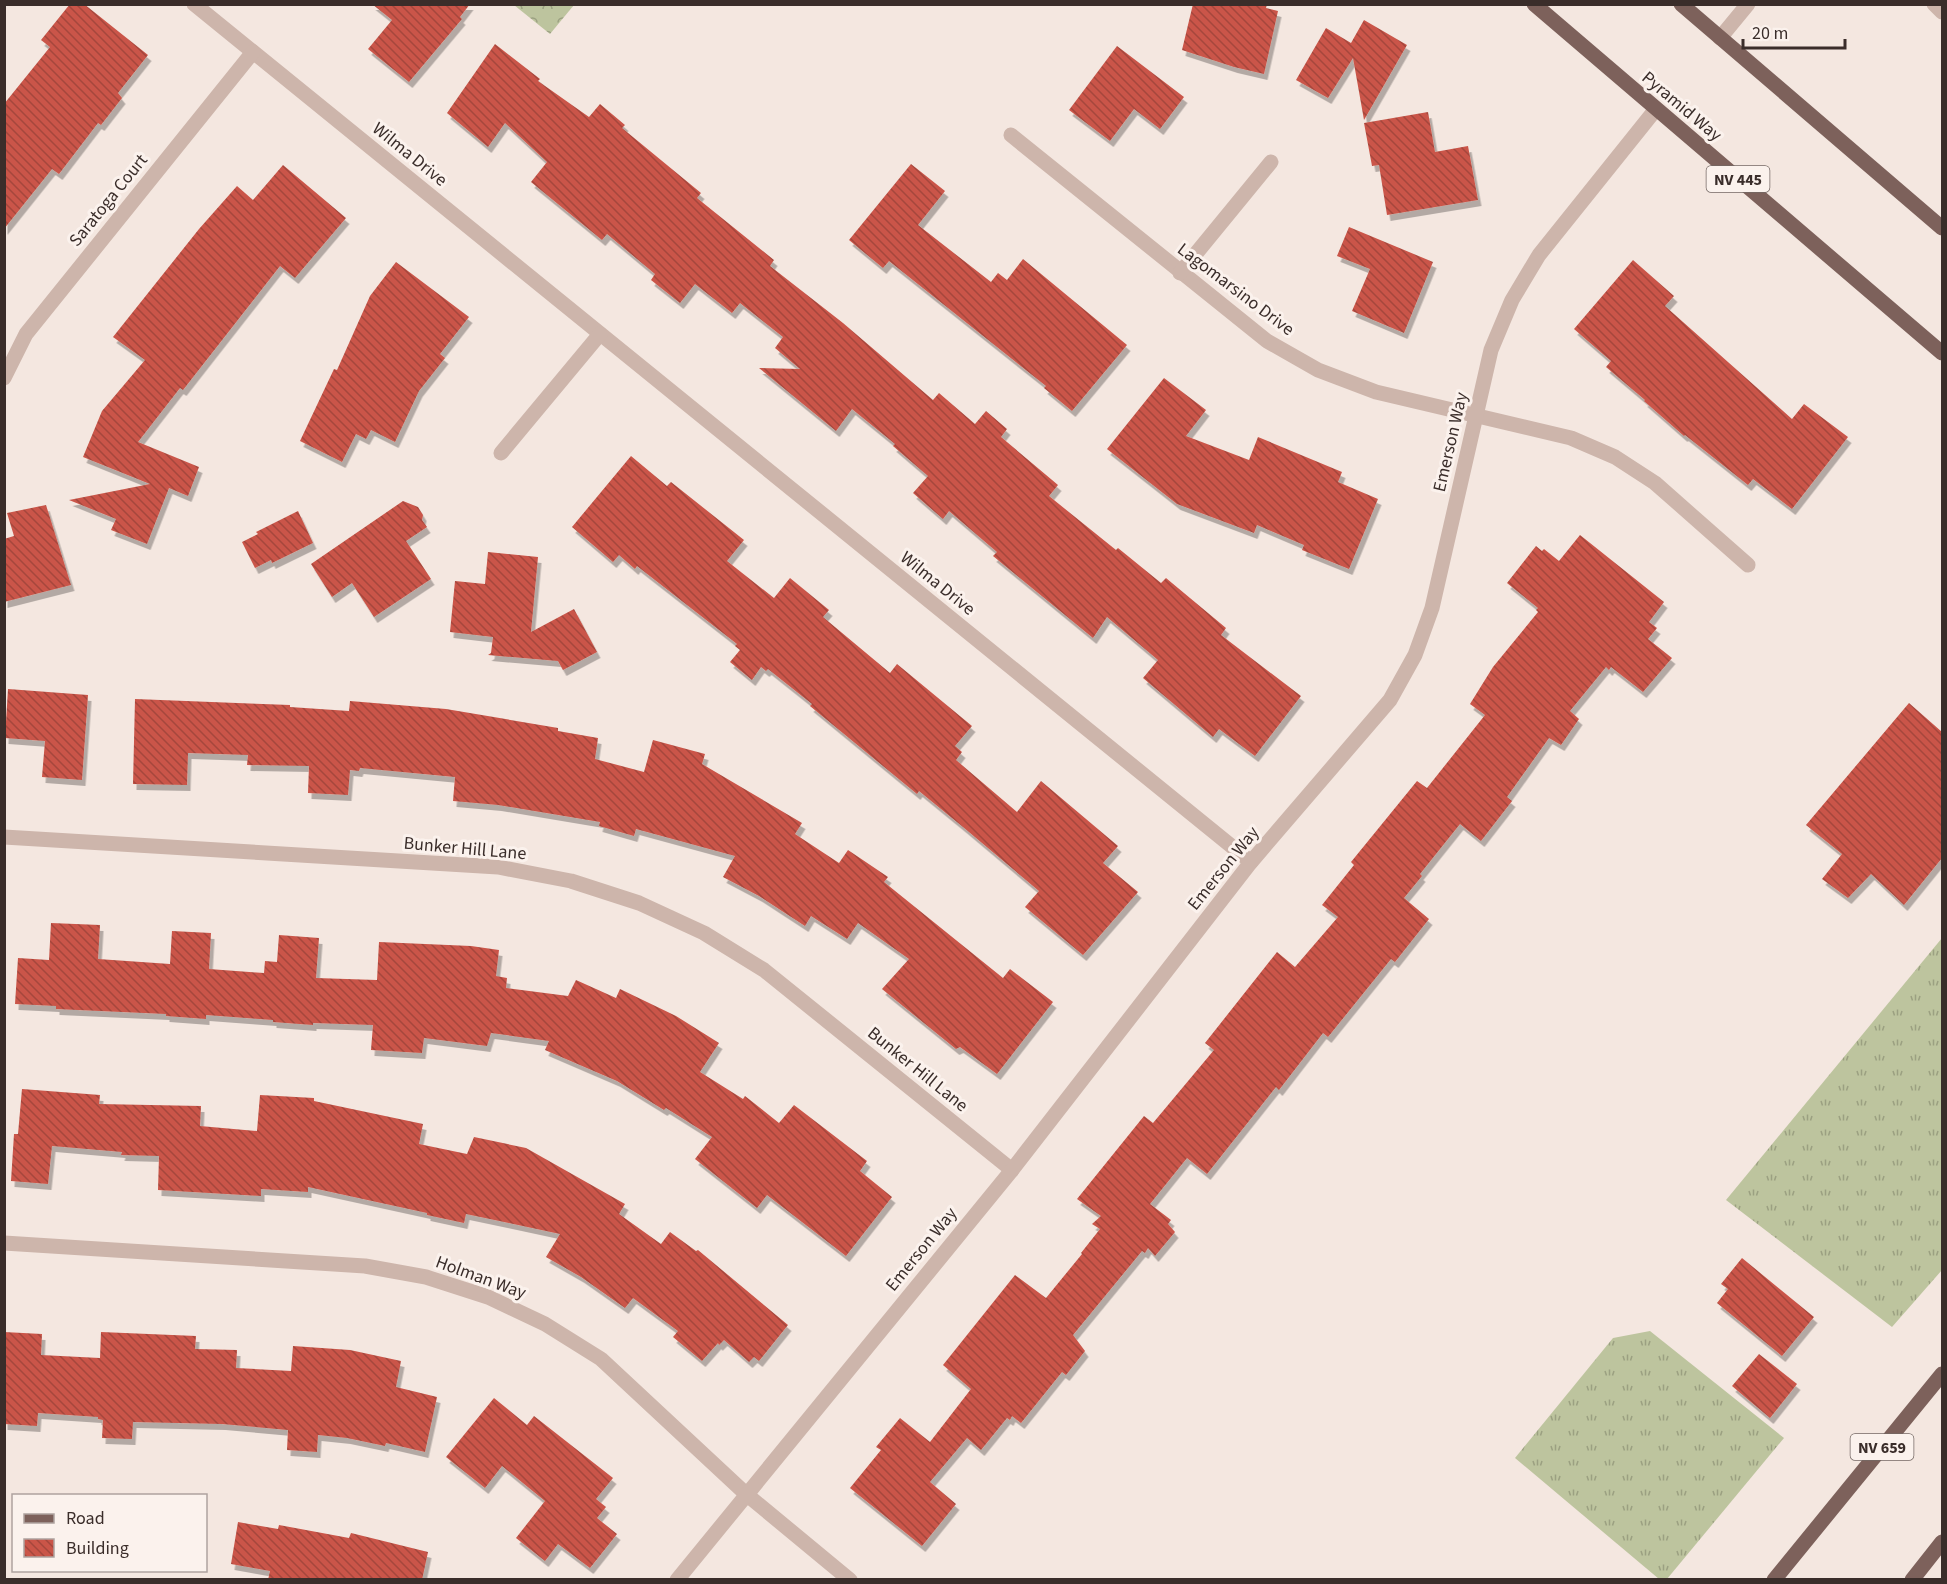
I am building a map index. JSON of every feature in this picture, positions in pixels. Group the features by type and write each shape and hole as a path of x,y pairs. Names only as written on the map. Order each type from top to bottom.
{"main road":[{"name":"Pyramid Way","path":"1534,4 1942,353"},
{"path":"1681,4 1942,228"},
{"name":"NV 659","path":"1774,1580 1942,1374"},
{"path":"1912,1580 1942,1542"}],"street":[{"name":"Wilma Drive","path":"194,4 1251,862"},
{"path":"1720,38 1748,4"},
{"path":"1934,4 1942,12"},
{"name":"Saratoga Court","path":"4,378 26,334 253,52"},
{"name":"Emerson Way","path":"677,1580 1012,1170 1251,862 1390,700 1415,655 1432,608 1491,350 1512,300 1539,255 1656,109"},
{"name":"Lagomarsino Drive","path":"1011,135 1267,341 1318,370 1376,392 1571,438 1615,457 1655,483 1748,565"},
{"path":"1180,273 1271,162"},
{"path":"501,453 600,334"},
{"name":"Bunker Hill Lane","path":"4,837 498,867 571,881 639,903 704,933 764,970 1012,1170"},
{"name":"Holman Way","path":"4,1243 365,1266 426,1277 488,1297 545,1323 601,1359 746,1494 850,1580"}],"green space":[{"path":"514,5 574,5 550,34"},
{"path":"1942,938 1942,1270 1892,1327 1726,1200"},
{"path":"1650,1331 1784,1438 1667,1579 1659,1579 1515,1458 1613,1338"}],"building":[{"path":"70,4 84,4 148,55 118,93 122,98 101,125 98,123 59,174 52,169 4,229 4,104 50,47 41,40"},
{"path":"372,4 470,4 460,17 462,19 409,82 368,49 392,20"},
{"path":"1193,4 1267,4 1266,8 1278,11 1264,74 1182,50"},
{"path":"1364,20 1407,45 1364,120 1353,58 1328,98 1296,80 1326,28 1351,43"},
{"path":"495,44 540,79 538,81 589,117 600,104 625,125 622,128 701,193 697,198 774,260 770,266 843,323 933,400 939,393 975,424 986,411 1007,429 1001,437 1058,485 1049,496 1161,583 1166,578 1226,628 1221,635 1301,696 1255,756 1219,729 1213,737 1143,678 1158,660 1107,617 1093,638 993,556 997,552 949,511 943,519 913,493 928,476 893,446 895,444 852,409 836,431 759,368 800,369 775,348 783,337 740,303 732,313 695,284 680,303 651,280 655,274 607,234 602,240 531,182 547,162 505,123 488,147 447,113"},
{"path":"1117,46 1184,97 1160,129 1134,109 1110,141 1069,110"},
{"path":"1428,112 1435,152 1468,146 1478,200 1387,215 1379,165 1372,166 1364,123"},
{"path":"911,164 945,191 918,225 991,282 998,273 1007,280 1023,259 1127,345 1072,411 1044,388 1046,386 889,261 883,268 849,240"},
{"path":"283,165 346,218 295,278 280,266 183,390 180,388 138,442 199,467 188,496 169,488 147,544 111,530 116,519 69,500 150,484 83,457 102,411 145,360 113,337 199,229 237,186 253,200"},
{"path":"1349,227 1433,262 1404,333 1352,311 1370,269 1337,256"},
{"path":"1633,260 1674,296 1665,306 1792,419 1804,404 1848,437 1792,509 1753,479 1748,485 1684,436 1606,367 1611,361 1574,329"},
{"path":"396,262 469,317 440,354 445,358 419,391 395,442 371,430 366,439 356,434 342,462 300,441 334,369 337,370 370,296"},
{"path":"1164,378 1206,410 1186,436 1249,460 1258,437 1342,472 1338,482 1378,499 1349,569 1302,550 1304,545 1257,525 1254,533 1177,504 1107,449"},
{"path":"631,456 667,486 671,482 744,540 727,561 774,598 790,578 829,610 823,617 890,673 897,664 972,726 955,746 962,752 956,760 1017,812 1041,781 1118,846 1103,863 1138,892 1083,955 1025,907 1039,891 963,827 919,791 917,794 768,669 766,671 761,667 752,680 730,662 740,650 735,646 737,644 637,566 635,569 619,555 613,562 572,527"},
{"path":"403,501 418,507 423,515 422,520 427,527 406,541 431,579 374,617 352,583 332,597 311,564"},
{"path":"46,505 71,585 4,602 4,539 14,536 7,513"},
{"path":"298,511 313,543 272,563 271,560 255,568 242,542 258,534 256,532"},
{"path":"1580,535 1664,602 1649,622 1657,628 1648,639 1672,658 1643,692 1611,667 1609,670 1606,667 1570,711 1579,719 1561,745 1549,738 1507,797 1512,801 1481,841 1460,824 1404,898 1429,919 1395,962 1391,959 1328,1037 1323,1033 1279,1090 1276,1087 1207,1174 1187,1158 1150,1204 1171,1220 1168,1224 1175,1232 1155,1256 1148,1248 1145,1253 1142,1251 1073,1335 1085,1351 1066,1375 1062,1372 1021,1423 1012,1416 1010,1420 1007,1418 981,1450 967,1438 930,1482 956,1504 922,1546 850,1488 881,1450 876,1447 900,1418 930,1442 971,1389 943,1365 1015,1275 1046,1298 1082,1254 1100,1229 1092,1224 1101,1216 1077,1199 1144,1116 1153,1123 1214,1050 1205,1043 1277,952 1295,967 1338,917 1322,905 1354,865 1351,862 1417,781 1427,788 1485,715 1470,704 1493,667 1538,612 1536,610 1538,608 1507,583 1536,546 1542,551 1544,549 1559,561"},
{"path":"488,552 538,557 531,632 574,609 597,652 563,670 558,661 488,655 491,653 493,637 450,632 455,581 485,584"},
{"path":"8,689 88,695 82,780 42,777 45,741 5,738"},
{"path":"135,699 290,705 290,707 349,711 350,701 446,709 558,728 558,731 598,738 595,759 644,772 653,740 705,754 702,764 802,823 795,834 839,863 848,850 888,877 884,882 1003,978 1010,969 1053,1002 997,1074 960,1047 956,1049 882,989 909,959 858,923 847,939 811,916 805,926 759,896 723,877 735,856 636,829 634,836 599,826 600,822 498,805 453,801 455,777 360,768 359,771 350,770 348,795 308,793 309,766 247,765 248,755 188,753 187,785 133,784"},
{"path":"1909,703 1942,732 1942,858 1904,905 1871,874 1848,898 1822,879 1842,854 1806,825"},
{"path":"51,923 100,925 98,959 170,964 172,931 211,933 209,969 264,973 265,961 277,962 279,935 319,938 316,978 377,980 379,942 471,946 499,950 496,976 507,978 506,988 568,996 576,980 616,998 620,989 676,1016 719,1043 700,1072 743,1099 745,1096 779,1123 794,1105 867,1161 860,1171 892,1197 846,1256 767,1195 757,1208 695,1159 712,1137 617,1081 545,1050 549,1041 491,1033 487,1046 424,1038 422,1053 371,1050 373,1025 313,1023 313,1025 206,1015 206,1019 166,1016 166,1014 56,1009 56,1006 15,1004 18,958 49,960"},
{"path":"22,1089 100,1095 99,1104 201,1106 200,1126 257,1131 260,1095 314,1098 314,1101 423,1124 419,1144 467,1154 474,1137 526,1148 625,1204 619,1214 661,1244 670,1232 696,1251 698,1250 788,1325 759,1361 754,1357 749,1362 724,1340 719,1345 718,1343 702,1361 673,1337 678,1331 633,1298 625,1308 581,1277 546,1257 560,1234 466,1214 464,1223 308,1187 308,1192 261,1189 261,1196 158,1190 159,1156 121,1155 122,1152 52,1146 48,1184 11,1181 14,1134 18,1134"},
{"path":"1742,1258 1814,1317 1782,1356 1717,1303 1728,1289 1721,1284"},
{"path":"4,1332 42,1334 41,1355 100,1358 101,1332 196,1336 195,1349 237,1350 236,1368 291,1371 293,1346 350,1350 401,1361 396,1387 437,1397 425,1452 386,1443 385,1446 318,1435 317,1452 287,1450 288,1430 222,1424 133,1422 132,1439 102,1438 103,1420 98,1417 38,1413 37,1426 4,1424"},
{"path":"1759,1354 1797,1384 1770,1418 1732,1386"},
{"path":"494,1398 527,1425 534,1416 613,1478 596,1499 606,1507 597,1518 617,1534 590,1568 558,1544 545,1561 516,1538 545,1501 502,1466 485,1488 446,1457"},
{"path":"238,1522 278,1529 279,1525 349,1538 351,1533 428,1552 422,1580 268,1580 270,1571 231,1564"}]}
